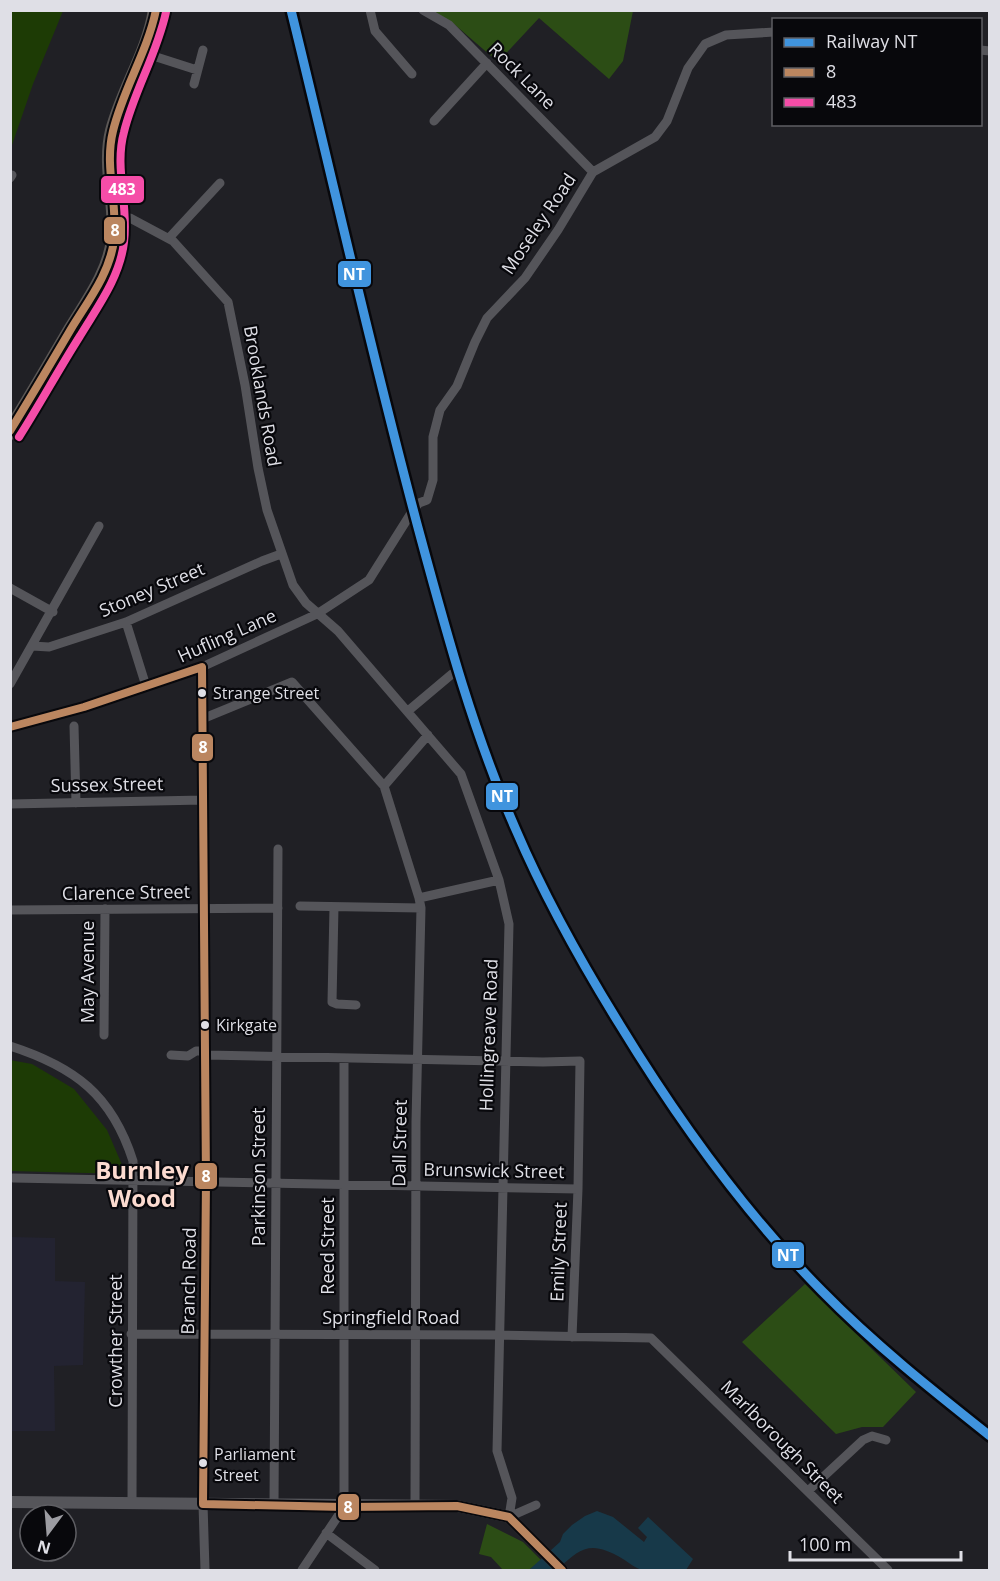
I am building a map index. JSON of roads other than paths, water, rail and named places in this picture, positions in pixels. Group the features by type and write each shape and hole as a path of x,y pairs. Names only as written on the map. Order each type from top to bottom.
{"highway":[{"path":"10,432 95,291 109,262 114,241 115,217 109,160 113,134 118,114 152,31 156,10"}],"street":[{"path":"370,10 375,31 412,74"},
{"name":"Rock Lane","path":"423,10 448,25 593,172"},
{"name":"Moseley Road","path":"413,510 419,503 427,500 433,480 433,437 440,410 457,386 487,318 525,278 558,230 593,172 655,137 666,121 688,68 705,44 726,35 772,32"},
{"path":"194,84 203,50"},
{"path":"144,53 197,70"},
{"path":"434,121 487,63"},
{"path":"169,238 220,183"},
{"name":"Brooklands Road","path":"130,218 169,238 228,302 267,510 293,585 317,614"},
{"name":"Hufling Lane","path":"10,727 84,707 202,667 317,614 369,580 413,510"},
{"path":"10,684 99,526"},
{"name":"Stoney Street","path":"32,646 49,647 126,622 281,554"},
{"path":"10,588 52,612"},
{"name":"Hollingreave Road","path":"317,614 338,631 461,774 499,880 509,924 497,1451 512,1498 509,1517"},
{"path":"126,622 146,686"},
{"name":"Branch Road","path":"202,667 207,1181 203,1504 205,1570"},
{"path":"408,711 452,674"},
{"path":"202,719 292,682 384,786 428,735"},
{"path":"74,726 75,803"},
{"name":"Dall Street","path":"384,786 421,908 417,1059 415,1505"},
{"name":"Sussex Street","path":"10,804 203,800"},
{"name":"Parkinson Street","path":"274,1505 278,849"},
{"path":"419,897 499,880"},
{"path":"300,906 421,908"},
{"path":"334,907 332,1002 356,1005"},
{"name":"Clarence Street","path":"10,910 278,908"},
{"name":"May Avenue","path":"104,1035 105,909"},
{"name":"Crowther Street","path":"10,1046 38,1055 75,1076 94,1091 116,1119 133,1161 132,1503"},
{"path":"171,1056 188,1056 196,1051 276,1056 505,1061"},
{"name":"Reed Street","path":"344,1058 344,1507"},
{"name":"Emily Street","path":"505,1061 580,1060 579,1189 572,1336"},
{"name":"Brunswick Street","path":"13,1178 579,1189"},
{"name":"Springfield Road","path":"131,1334 500,1335 651,1338"},
{"name":"Marlborough Street","path":"651,1338 888,1570"},
{"path":"808,1491 863,1440 872,1436 886,1440"},
{"path":"10,1502 344,1507 457,1506 509,1517 562,1570"},
{"path":"509,1517 536,1505"},
{"path":"302,1570 344,1507"},
{"path":"326,1533 375,1570"}],"rail line":[{"name":"NT","path":"291,10 386,404 440,610 487,758 516,830 551,905 606,1001 665,1096 739,1197 793,1261 842,1311 904,1366 990,1436"}],"place":[{"name":"Strange Street","path":"202,693"},
{"name":"Kirkgate","path":"205,1025"},
{"name":"Parliament Street","path":"203,1463"}],"district":[{"name":"Burnley Wood","path":"142,1185"}]}
